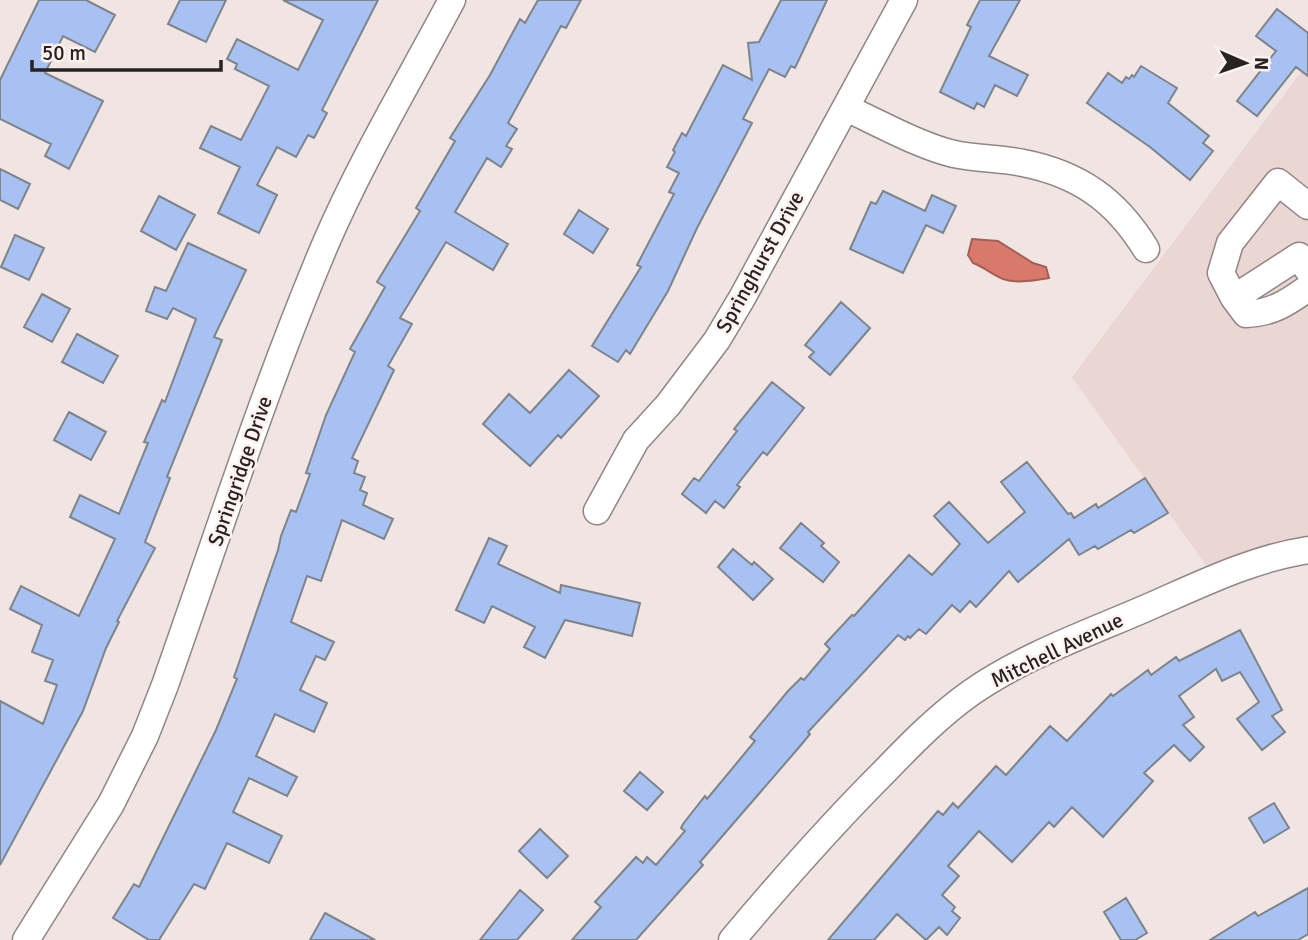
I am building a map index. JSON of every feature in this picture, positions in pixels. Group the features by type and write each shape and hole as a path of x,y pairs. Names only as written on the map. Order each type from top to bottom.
{"street":[{"name":"Springridge Drive","path":"26,940 111,804 135,758 165,685 275,371 317,264 371,153 452,0"},
{"name":"Springhurst Drive","path":"597,511 636,440 668,405 717,340 904,0"},
{"path":"845,108 953,154 1023,163 1080,182 1105,198 1136,233 1146,249"},
{"path":"1308,206 1278,182 1230,243 1221,273 1234,298 1247,314 1262,314 1280,308 1308,288"},
{"path":"1234,298 1305,259"},
{"name":"Mitchell Avenue","path":"732,940 852,805 919,736 973,691 1025,661 1214,578 1270,558 1308,550"}],"shaded area":[{"path":"1308,63 1308,553 1215,578 1072,377"},
{"path":"972,239 998,241 1033,263 1046,267 1049,278 1020,281 999,277 973,263 968,255"}],"building":[{"path":"39,0 86,0 115,15 95,52 63,36 45,73 103,101 69,169 45,156 51,144 0,119 0,80"},
{"path":"180,0 226,0 206,42 168,24"},
{"path":"283,0 378,0 322,110 327,113 314,138 308,135 296,157 277,147 257,185 277,195 259,233 218,213 240,167 200,148 211,126 241,140 269,86 235,69 237,64 227,59 237,39 298,70 323,20"},
{"path":"538,0 581,0 566,28 561,26 508,123 517,129 506,146 512,149 501,167 487,158 455,212 508,244 493,270 446,242 400,318 412,324 388,366 394,370 352,458 358,461 354,473 365,477 360,490 367,493 363,505 393,519 384,539 342,520 321,581 307,576 291,622 334,642 325,660 316,656 300,690 327,703 314,732 275,714 256,756 297,777 287,796 249,778 233,812 282,836 269,863 227,843 205,889 194,884 159,940 149,940 113,918 134,884 139,887 216,730 237,679 234,677 281,536 291,510 296,512 310,474 306,473 326,415 355,352 350,349 385,287 377,282 420,211 416,208 455,141 450,138 490,75 520,19 525,23"},
{"path":"781,0 827,0 795,68 791,66 785,77 769,69 743,119 752,123 697,228 668,291 630,354 626,350 618,362 592,346 641,267 637,265 674,194 669,192 679,173 667,167 675,152 673,150 682,133 686,136 723,65 752,80 748,43 759,42"},
{"path":"980,0 1020,0 989,56 1028,75 1017,96 995,85 984,107 977,103 974,109 940,92 971,27 967,25"},
{"path":"1277,9 1308,33 1308,76 1296,67 1257,116 1237,101 1276,51 1256,36"},
{"path":"1141,66 1177,88 1168,103 1209,136 1203,143 1213,151 1190,180 1150,147 1087,103 1108,73 1122,83 1126,77 1134,77"},
{"path":"0,169 30,184 18,209 0,200"},
{"path":"883,191 925,211 932,195 956,206 943,233 926,225 903,273 850,249 871,202 876,204"},
{"path":"159,196 195,215 176,250 141,231"},
{"path":"579,210 608,229 593,253 564,234"},
{"path":"15,235 44,248 29,280 1,267"},
{"path":"188,243 246,270 214,337 222,340 167,477 170,478 145,542 155,548 117,621 119,622 106,648 83,711 0,865 0,701 43,724 57,685 45,681 53,660 32,652 42,625 10,609 21,586 79,616 115,539 70,517 80,495 119,514 148,443 144,442 162,400 165,402 196,319 173,308 167,319 146,311 155,287 166,291"},
{"path":"42,294 70,309 52,342 24,327"},
{"path":"841,302 870,328 830,375 809,357 814,352 805,345"},
{"path":"77,334 118,356 103,383 62,362"},
{"path":"569,370 599,396 561,438 558,435 530,466 483,424 509,394 530,413"},
{"path":"772,382 804,408 767,455 763,452 737,485 740,487 724,508 715,501 706,513 682,494 694,478 699,481 737,431 734,429"},
{"path":"69,412 106,432 91,460 54,440"},
{"path":"1027,462 1074,518 1096,504 1098,508 1145,478 1168,513 1134,533 1131,530 1098,549 1095,546 1079,555 1069,539 1018,582 1009,571 976,607 970,601 960,612 952,605 926,634 919,629 905,640 898,635 808,732 810,734 801,745 700,862 703,865 636,940 572,940 601,907 595,902 636,857 643,863 647,857 656,865 685,831 681,828 683,824 705,796 707,799 755,741 750,737 788,691 801,678 804,680 830,649 825,644 909,555 932,575 960,544 934,516 949,502 988,543 1025,512 1001,482"},
{"path":"801,523 824,543 821,546 839,562 823,582 780,548"},
{"path":"489,538 507,546 498,564 560,593 561,585 640,603 632,636 565,620 545,658 524,647 535,627 492,606 484,623 456,610"},
{"path":"733,549 752,565 754,562 773,579 753,600 718,567"},
{"path":"1240,630 1282,710 1272,716 1285,732 1262,750 1237,719 1259,702 1240,672 1222,681 1216,669 1179,696 1194,717 1183,725 1204,747 1190,761 1174,745 1144,773 1153,781 1103,837 1072,807 1054,827 1049,822 1012,862 979,831 948,866 959,876 942,895 955,907 952,911 960,918 947,935 939,927 926,940 897,914 874,940 828,940 938,811 943,815 953,803 958,808 996,766 1006,775 1050,726 1067,741 1111,694 1113,696 1148,670 1151,675 1176,657 1179,661"},
{"path":"640,772 663,792 647,810 624,791"},
{"path":"1274,803 1289,828 1264,843 1249,818"},
{"path":"540,829 568,856 547,878 519,851"},
{"path":"1308,888 1308,934 1298,940 1210,940 1255,912 1258,916"},
{"path":"520,890 543,910 517,940 480,940"},
{"path":"1126,898 1147,933 1135,940 1121,940 1104,912"},
{"path":"325,913 375,940 310,940"}]}
